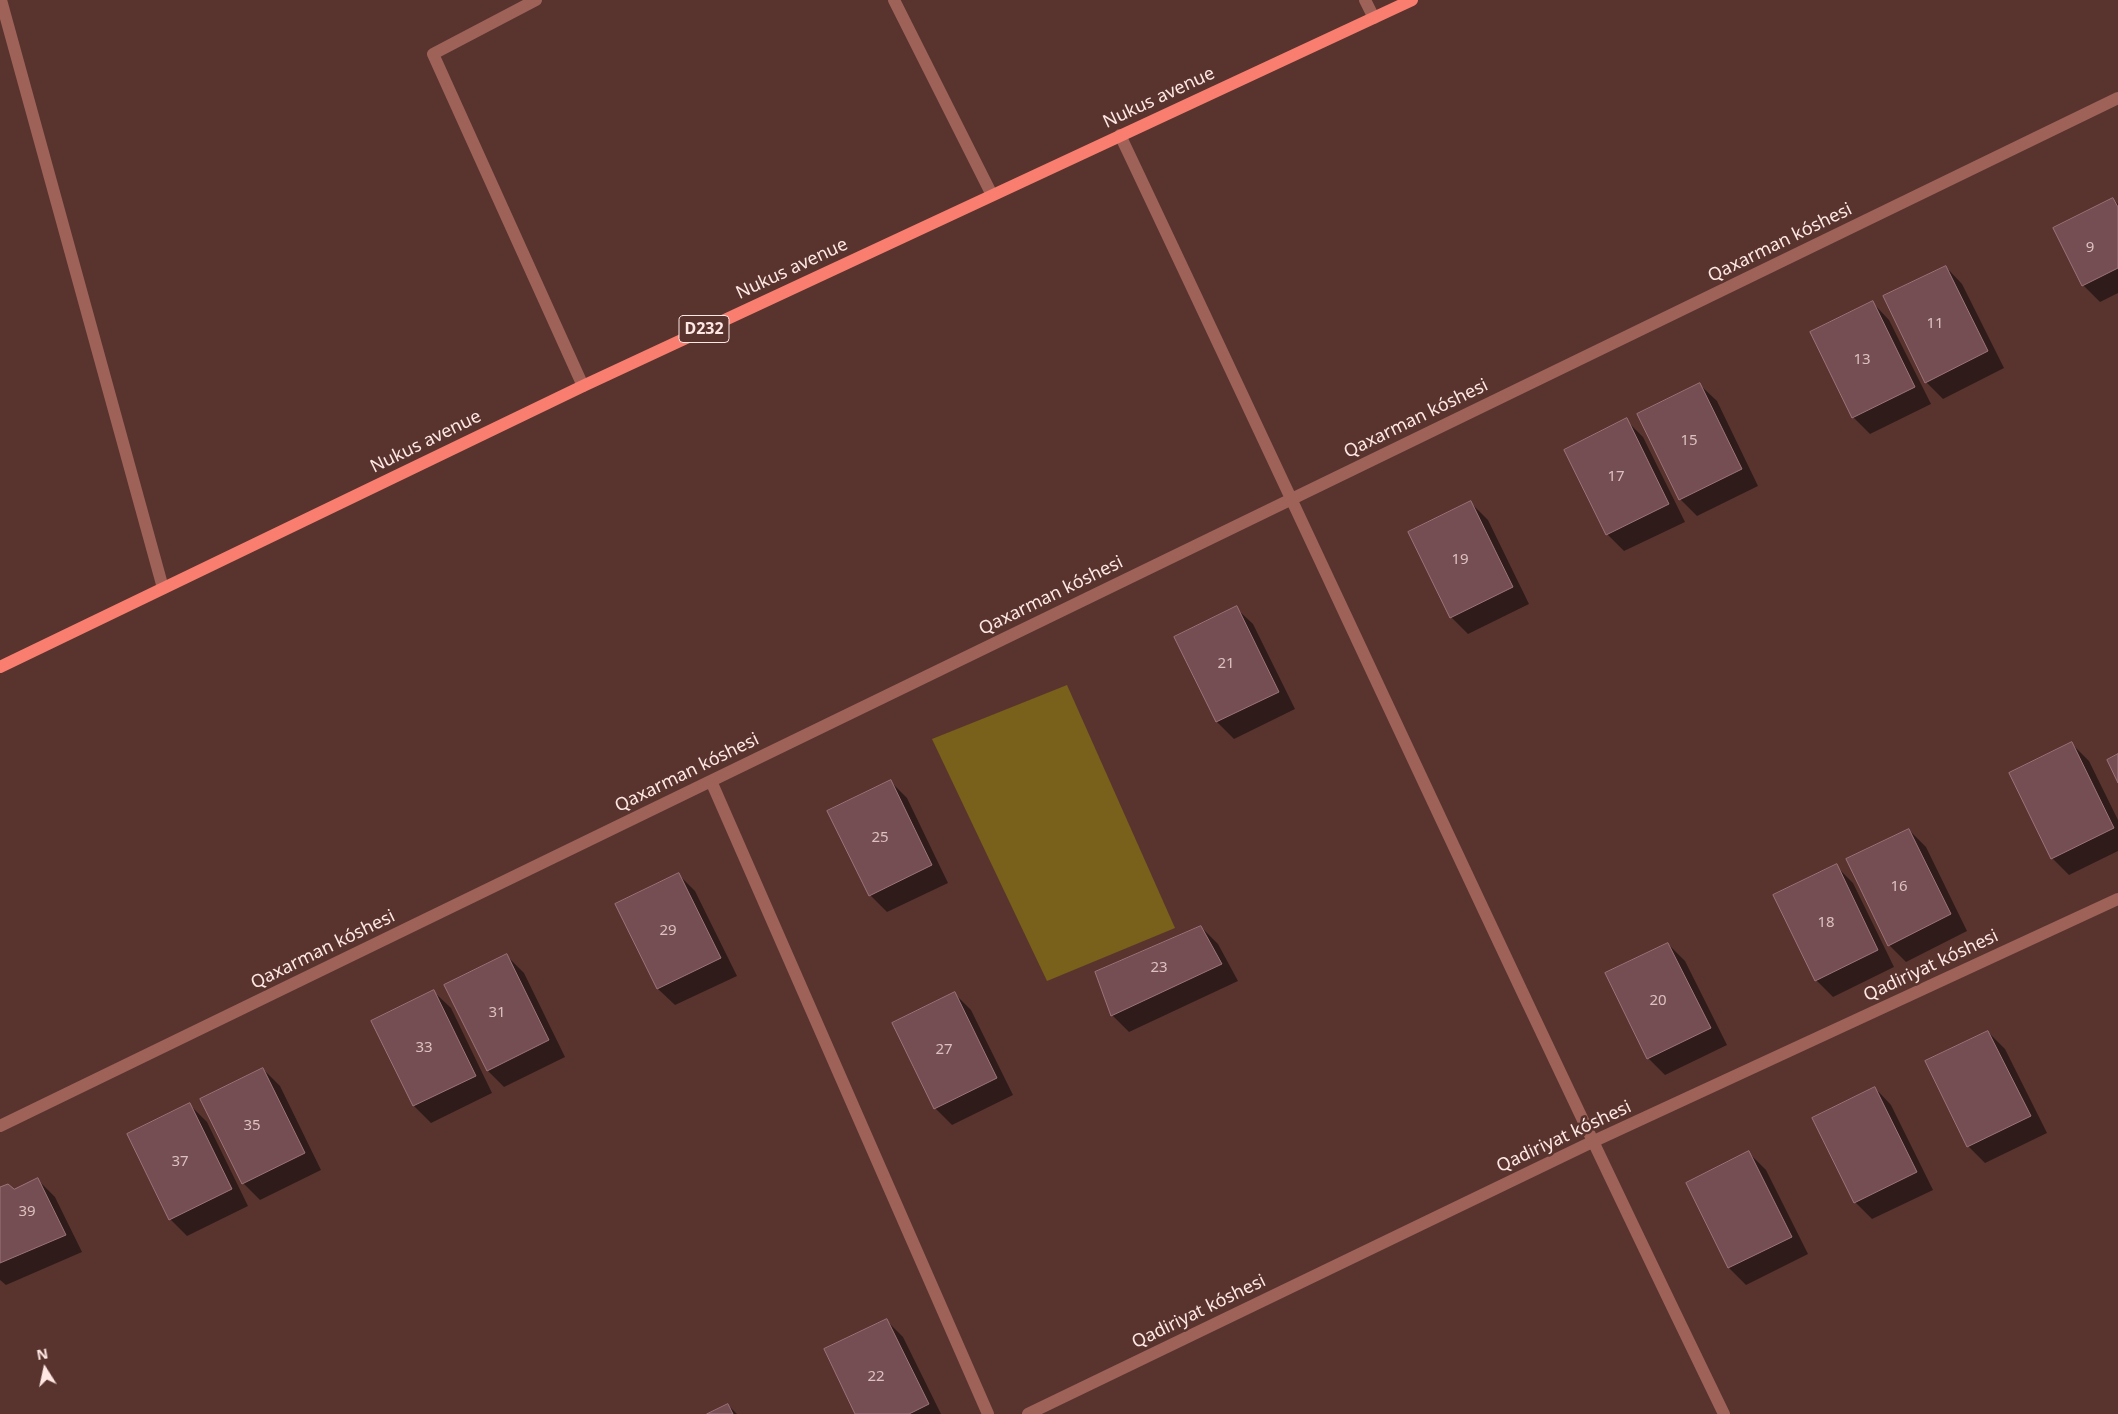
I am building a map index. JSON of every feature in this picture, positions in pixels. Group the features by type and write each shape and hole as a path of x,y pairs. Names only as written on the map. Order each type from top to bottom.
{"main road":[{"name":"Nukus avenue","path":"0,667 583,386 1412,0"}],"street":[{"path":"2,0 163,588"},
{"path":"536,0 433,54 583,386"},
{"path":"894,0 992,194"},
{"path":"1366,0 1374,18"},
{"name":"Qaxarman kóshesi","path":"0,1126 2118,98"},
{"path":"1120,135 1592,1142 1724,1414"},
{"path":"711,781 988,1414"},
{"name":"Qadiriyat kóshesi","path":"1028,1414 1592,1142 2118,899"}],"shaded area":[{"path":"1067,685 1175,928 1047,981 932,739"}],"building":[{"path":"2113,198 2118,207 2118,268 2082,286 2053,228"},
{"path":"1946,266 1988,351 1925,383 1883,296"},
{"path":"1873,301 1915,387 1852,418 1810,332"},
{"path":"1700,383 1742,469 1679,500 1637,414"},
{"path":"1627,418 1669,504 1606,535 1564,450"},
{"path":"1471,501 1513,587 1450,618 1408,532"},
{"path":"1237,606 1279,692 1216,722 1174,637"},
{"path":"2072,742 2114,828 2051,859 2009,773"},
{"path":"2118,754 2118,783 2107,760"},
{"path":"891,780 932,865 869,896 827,811"},
{"path":"1909,829 1951,914 1888,946 1846,859"},
{"path":"1837,864 1878,950 1815,981 1773,895"},
{"path":"679,873 721,958 657,989 615,904"},
{"path":"1201,926 1222,964 1111,1016 1095,972"},
{"path":"1668,943 1711,1028 1647,1059 1605,973"},
{"path":"507,954 549,1040 487,1071 444,985"},
{"path":"434,990 476,1076 413,1106 371,1021"},
{"path":"955,992 997,1078 934,1109 892,1023"},
{"path":"1988,1031 2031,1116 1967,1147 1925,1061"},
{"path":"263,1068 305,1153 242,1184 200,1099"},
{"path":"1875,1087 1917,1172 1854,1203 1812,1118"},
{"path":"190,1103 232,1189 169,1220 127,1134"},
{"path":"1749,1151 1792,1237 1728,1268 1686,1183"},
{"path":"38,1178 66,1235 0,1263 0,1187 8,1184 14,1189"},
{"path":"887,1319 929,1404 909,1414 855,1414 824,1349"},
{"path":"728,1404 733,1414 707,1414"}]}
